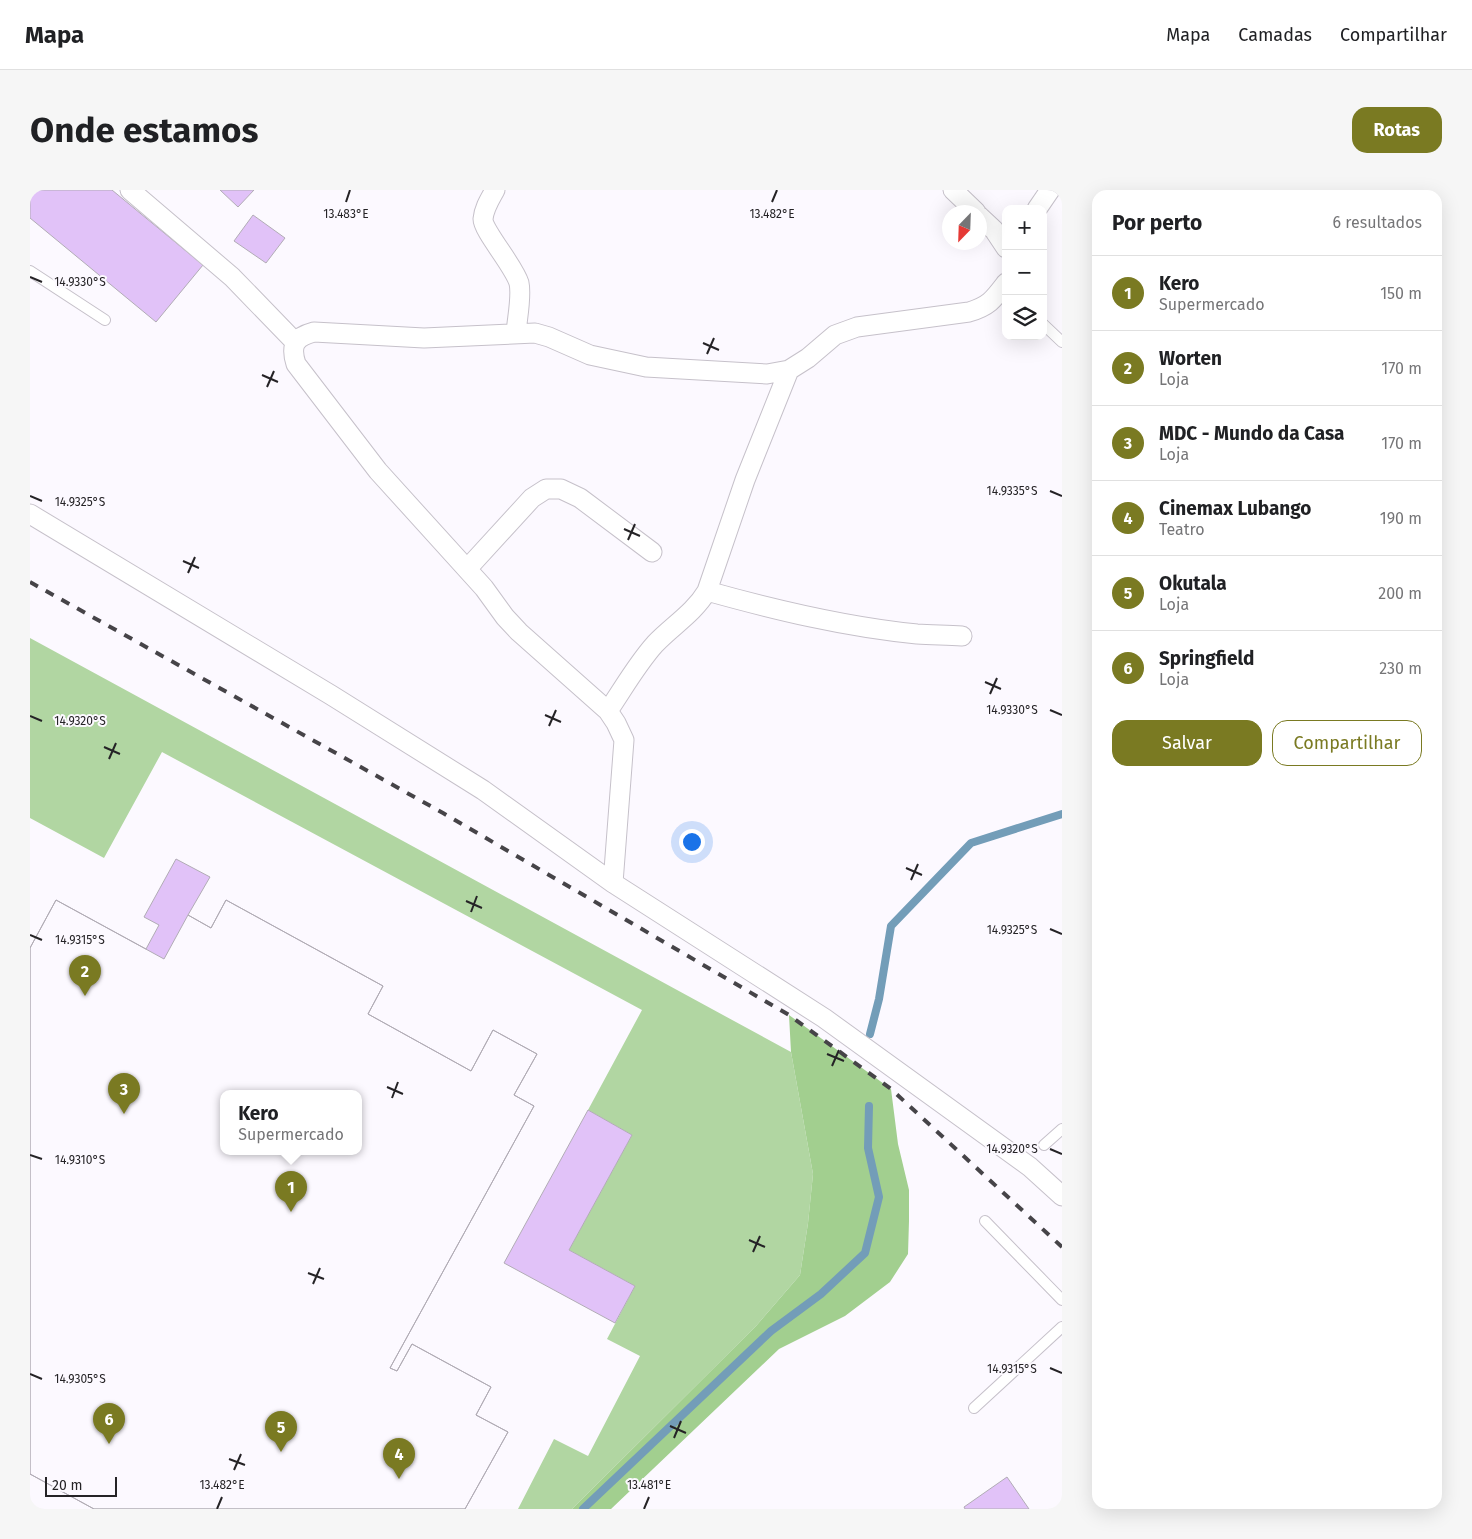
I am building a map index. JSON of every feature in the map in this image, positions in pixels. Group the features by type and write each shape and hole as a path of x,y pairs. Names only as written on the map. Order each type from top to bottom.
{"street":[{"path":"130,190 232,277 295,342"},
{"path":"495,190 486,207 483,220 487,230 515,273 519,284 516,333"},
{"path":"953,190 969,205"},
{"path":"1040,205 1050,190"},
{"path":"987,223 1002,242"},
{"path":"613,882 624,740 616,723 608,711 519,632 505,617 484,588 378,471 296,364 293,353 295,342 302,335 314,332 424,338 535,333 590,355 646,367 767,374 789,370 808,358 835,335 857,327 969,312 984,307 1002,288"},
{"path":"608,711 655,644 700,602 707,591 745,480 789,370"},
{"path":"467,569 532,498 546,489 561,489 580,498 652,552"},
{"path":"30,514 331,695 483,790 613,882 824,1018 1030,1167 1062,1196"},
{"path":"707,591 770,609 845,624 916,634 962,636"}],"lane":[{"path":"30,271 104,320"},
{"path":"1047,328 1062,342"},
{"path":"1044,1145 1062,1129"},
{"path":"985,1221 1062,1300"},
{"path":"974,1408 1062,1327"}],"green space":[{"path":"30,638 791,1052 813,1174 800,1275 756,1326 572,1509 518,1509 554,1439 588,1456 640,1356 607,1339 635,1286 569,1250 632,1135 588,1110 642,1010 162,752 104,858 30,818"},
{"path":"789,1015 891,1089 898,1144 909,1190 908,1254 890,1282 845,1316 779,1349 611,1509 572,1509 756,1326 800,1275 813,1174 791,1052"}],"building":[{"path":"32,190 112,190 203,265 156,322 30,218 30,192"},
{"path":"220,190 254,190 238,207"},
{"path":"253,215 285,238 266,263 234,241"},
{"path":"176,859 210,877 188,915 211,928 226,900 383,986 368,1014 471,1071 493,1030 537,1054 514,1095 534,1106 390,1368 397,1371 412,1344 491,1387 476,1415 508,1432 465,1509 94,1509 30,1474 30,948 56,900 146,949 159,925 144,917"},
{"path":"56,900 164,959 188,915 211,928 226,900 383,986 368,1014 471,1071 493,1030 537,1054 514,1095 534,1106 390,1368 397,1371 412,1344 491,1387 476,1415 508,1432 465,1509 94,1509 30,1474 30,948"},
{"path":"588,1110 632,1135 569,1250 635,1286 615,1323 504,1263"},
{"path":"1007,1477 1029,1509 965,1509 964,1507"}],"waterway":[{"path":"870,1034 879,999 891,926 971,843 1062,814"},
{"path":"583,1509 771,1331 821,1294 865,1253 879,1197 868,1148 869,1106"}],"railway":[{"path":"30,582 443,813 789,1015 891,1089 1062,1247"}],"place":[{"name":"Worten","path":"85,996"},
{"name":"MDC - Mundo da Casa","path":"124,1114"},
{"name":"Kero","path":"291,1212"},
{"name":"Springfield","path":"109,1444"},
{"name":"Okutala","path":"281,1452"},
{"name":"Cinemax Lubango","path":"399,1479"}]}
